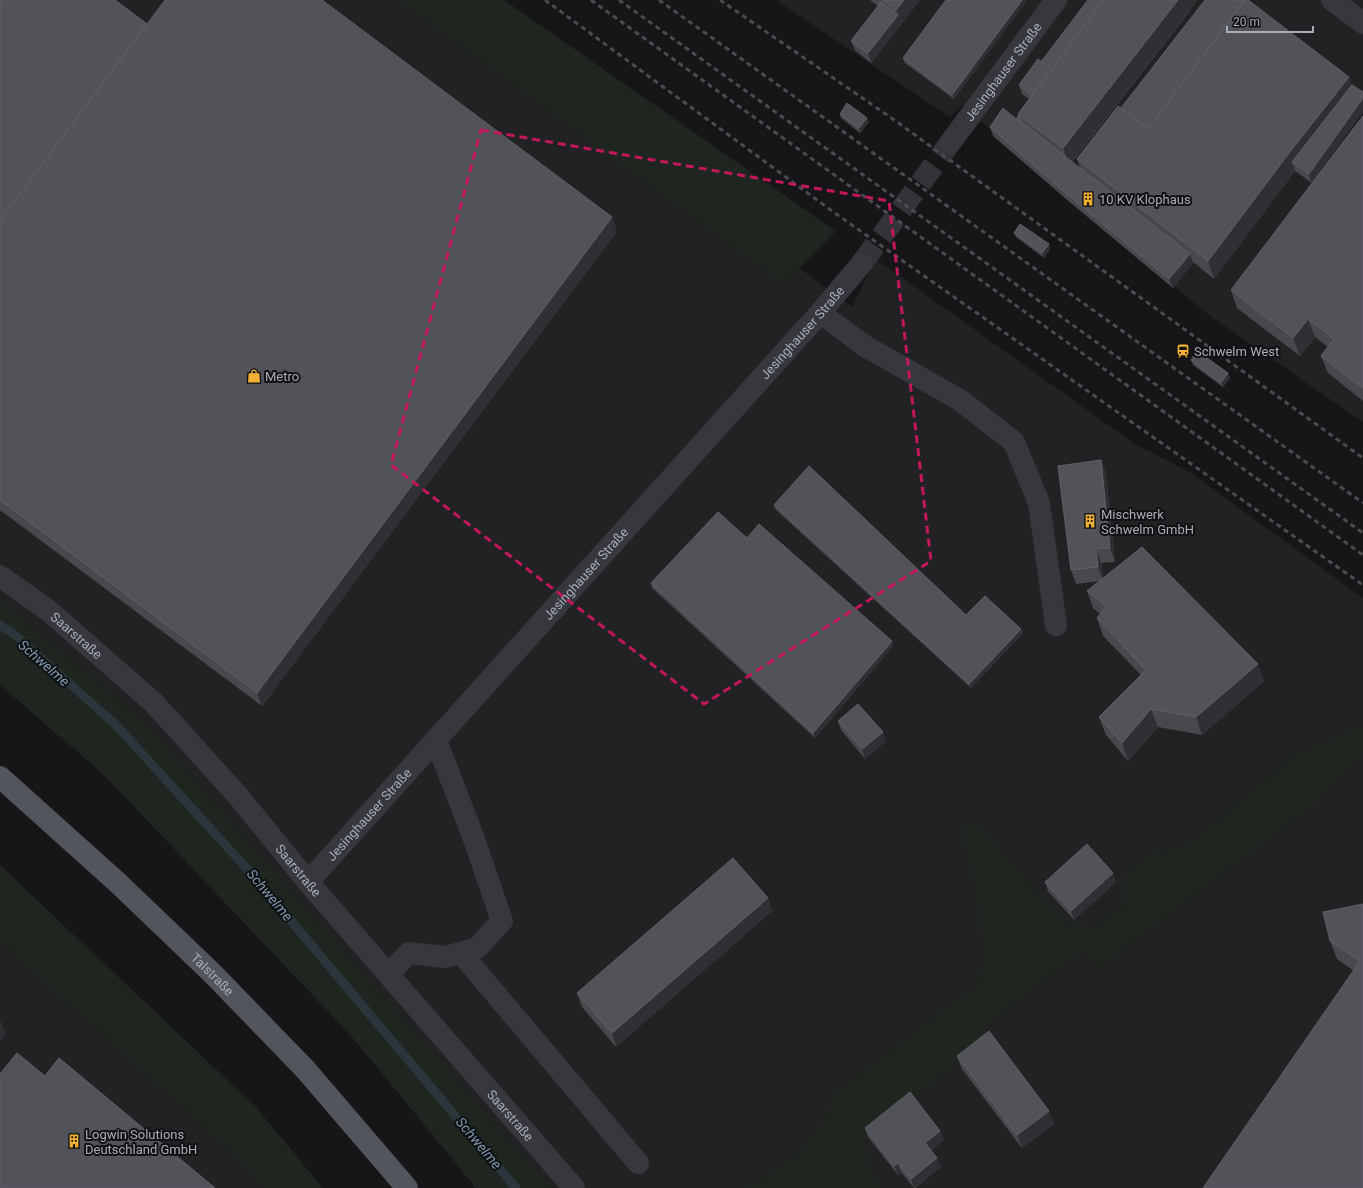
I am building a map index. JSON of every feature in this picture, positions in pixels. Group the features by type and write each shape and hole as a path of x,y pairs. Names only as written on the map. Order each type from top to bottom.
{"main road":[{"name":"Talstraße","path":"0,777 118,883 212,973 305,1069 407,1188"}],"street":[{"name":"Jesinghauser Straße","path":"950,143 1056,0"},
{"path":"1332,0 1363,23"},
{"name":"Jesinghauser Straße","path":"308,882 820,313 862,263"},
{"path":"820,313 865,346 960,400 1014,442 1039,503 1056,625"},
{"name":"Saarstraße","path":"0,576 49,611 154,703 239,797 308,882 574,1188"},
{"path":"388,974 409,953 446,957 477,948 502,921 474,839 436,740"},
{"path":"461,953 638,1163"}],"highlighted area":[{"path":"481,130 889,201 931,561 704,704 391,465"}],"shaded area":[{"path":"0,0 472,0 514,55 852,307 876,259 1135,444 1188,471 1363,598 1363,1188 552,1188 139,715 0,600"},
{"path":"398,0 504,0 836,231 783,285"},
{"path":"776,0 1363,0 1363,422 1206,313 962,105 950,117"},
{"path":"0,600 139,715 552,1188 476,1188 353,1038 103,774 0,685"},
{"path":"1363,728 1363,755 1313,806 1099,969 1083,952 984,1027 994,1040 866,1134 869,1160 881,1188 746,1188 799,1151 821,1124 836,1091 949,1005 974,988 985,954 973,881 961,837 965,821 983,829 1065,921 1094,926 1124,905 1124,874 1154,851 1186,846 1293,755 1351,729"},
{"path":"0,865 256,1107 323,1188 264,1188 227,1149 0,942"},
{"path":"0,942 227,1149 264,1188 0,1188"}],"building":[{"path":"0,0 115,0 147,24 0,221"},
{"name":"Metro","path":"165,0 322,0 612,217 257,693 0,500 0,221"},
{"path":"883,0 904,0 896,10"},
{"path":"946,0 1022,0 952,95 903,58"},
{"path":"1088,0 1104,0 1052,69 1041,62"},
{"path":"1104,0 1178,0 1063,148 1018,114"},
{"path":"1205,0 1245,0 1148,129 1121,108"},
{"path":"1245,0 1248,0 1349,77 1289,153 1208,261 1077,159 1118,106 1148,129"},
{"path":"881,2 898,15 868,53 851,41"},
{"path":"1038,59 1052,69 1032,95 1019,85"},
{"path":"1352,85 1363,92 1363,98 1309,174 1292,162"},
{"path":"847,103 867,118 859,128 840,114"},
{"path":"1003,108 1016,119 1019,115 1021,122 1190,254 1169,279 1062,190 990,127"},
{"path":"1363,116 1363,388 1321,356 1334,339 1308,319 1293,338 1231,290"},
{"path":"1020,224 1049,244 1042,253 1014,233"},
{"path":"1197,351 1228,373 1221,383 1191,360"},
{"name":"Mischwerk Schwelm GmbH","path":"1101,460 1110,548 1096,549 1098,567 1071,570 1058,466"},
{"path":"809,466 966,615 985,596 1021,629 969,684 774,505"},
{"path":"718,512 747,538 759,524 892,641 813,733 651,583"},
{"path":"1142,547 1258,664 1196,717 1151,709 1122,743 1099,717 1146,670 1097,618 1107,606 1087,591"},
{"path":"858,704 883,732 862,749 838,721"},
{"path":"1087,844 1113,873 1071,911 1045,882"},
{"path":"733,858 768,898 612,1033 577,993"},
{"path":"1363,904 1363,1188 1203,1188 1360,961 1330,941 1323,912"},
{"path":"989,1031 1049,1111 1017,1135 957,1056"},
{"name":"Logwin Solutions Deutschland GmbH","path":"17,1053 45,1076 59,1058 215,1188 0,1188 0,1074"},
{"path":"910,1092 940,1131 925,1143 937,1158 911,1179 898,1163 894,1166 865,1128"}],"waterway":[{"name":"Schwelme","path":"0,625 14,634 117,726 249,871 516,1188"}],"tunnel":[{"path":"862,263 950,143"}],"railway":[{"path":"545,0 832,211 1363,585"},
{"path":"591,0 1363,555"},
{"path":"619,0 1363,533"},
{"path":"659,0 1363,503"},
{"path":"720,0 890,117 1363,458"}],"place":[{"name":"10 KV Klophaus","path":"1088,199"},
{"name":"Schwelm West","path":"1183,351"},
{"name":"Metro","path":"254,376"},
{"name":"Mischwerk Schwelm GmbH","path":"1090,521"},
{"name":"Logwin Solutions Deutschland GmbH","path":"74,1141"}]}
